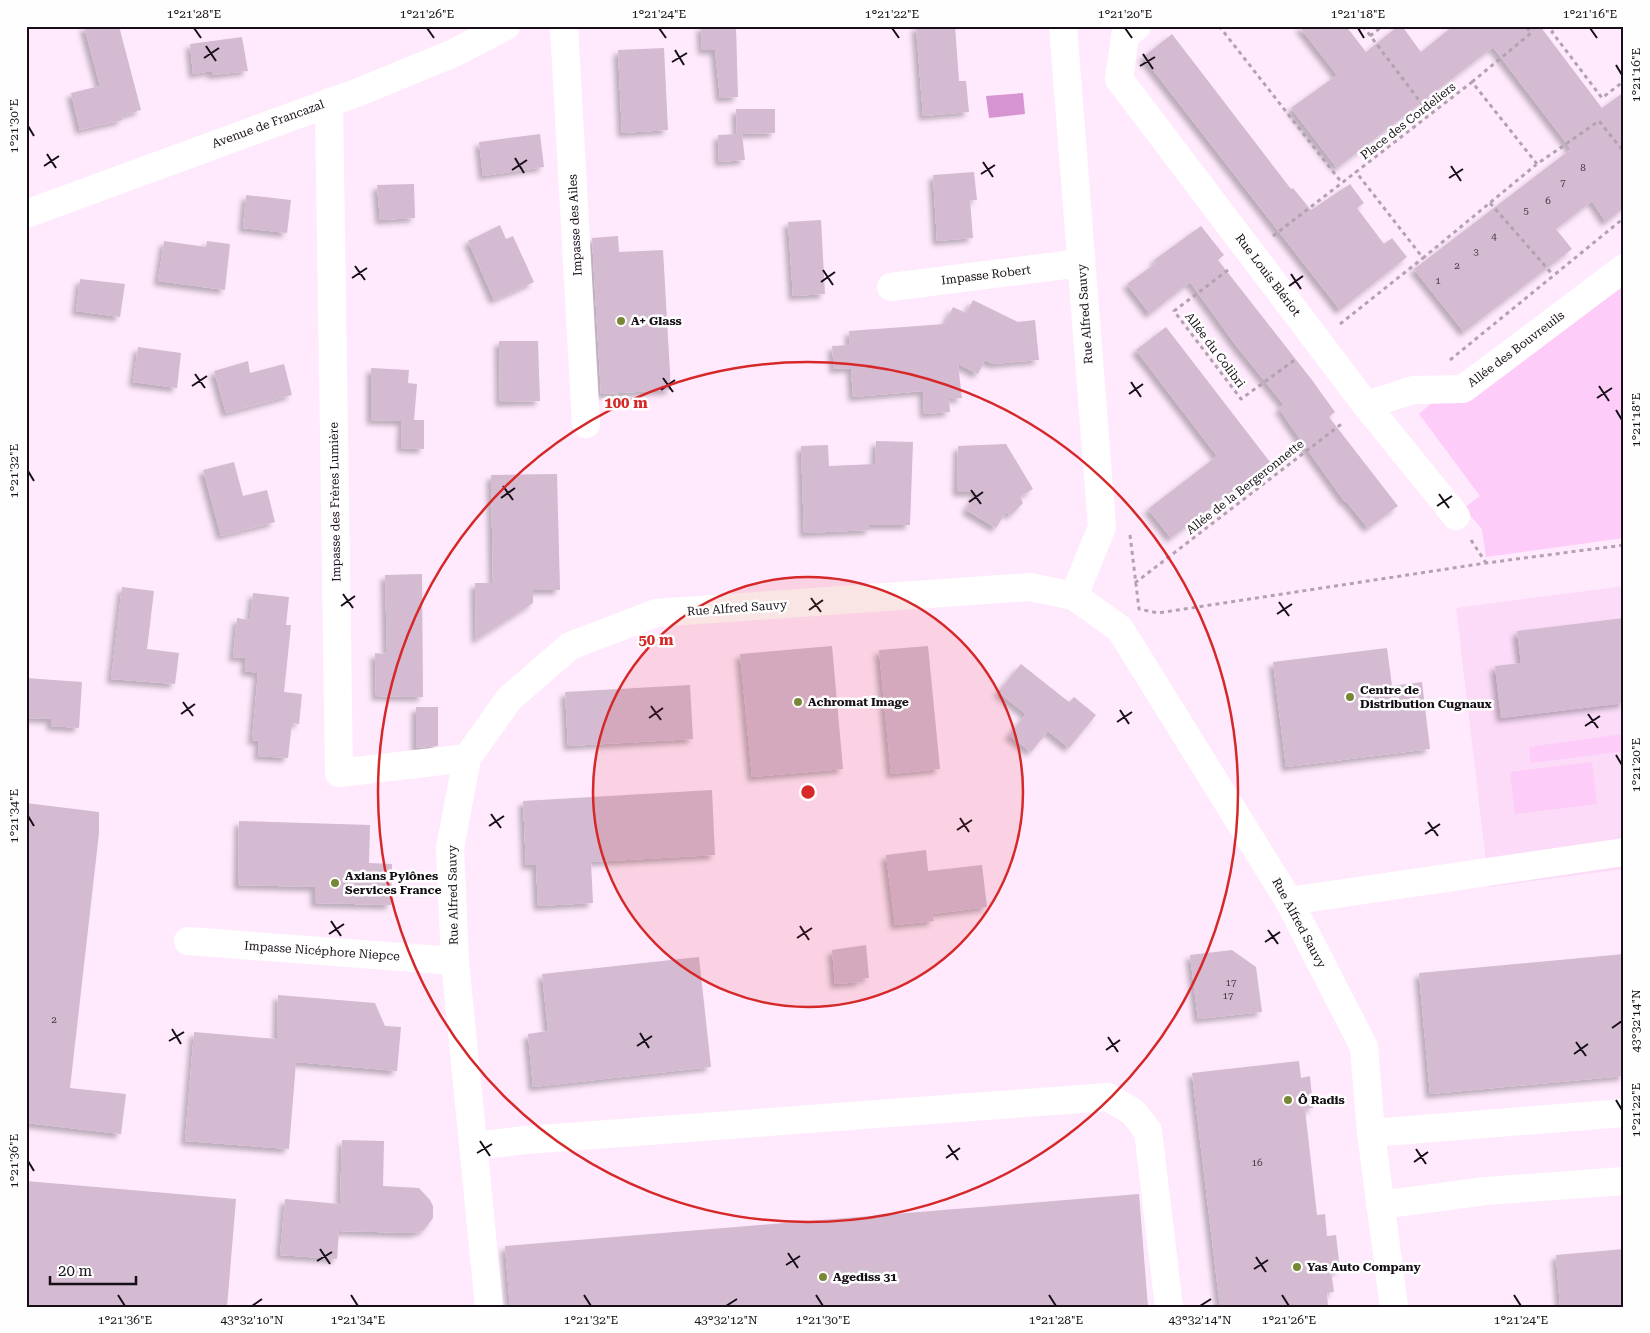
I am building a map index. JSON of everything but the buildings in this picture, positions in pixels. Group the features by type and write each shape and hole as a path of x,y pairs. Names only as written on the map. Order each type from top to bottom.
{"street":[{"name":"Avenue de Francazal","path":"26,214 359,92 446,56 506,26"},
{"name":"Impasse des Ailes","path":"564,26 586,424"},
{"name":"Rue Alfred Sauvy","path":"1063,26 1102,527 1074,596"},
{"name":"Rue Louis Blériot","path":"1137,26 1125,36 1119,80 1366,405 1456,516"},
{"name":"Impasse des Frères Lumière","path":"329,102 339,772 467,758"},
{"name":"Impasse Robert","path":"891,286 1081,264"},
{"name":"Allée des Bouvreuils","path":"1366,405 1413,390 1463,388 1624,268"},
{"name":"Rue Alfred Sauvy","path":"489,1307 455,961 450,848 467,758 509,699 570,646 656,613 1030,587 1074,596 1120,629 1290,901 1364,1047 1371,1133 1394,1307"},
{"path":"1290,901 1624,852"},
{"name":"Impasse Nicéphore Niepce","path":"188,941 455,961"},
{"path":"473,1146 526,1140 1108,1097 1133,1112 1148,1131 1169,1307"},
{"path":"1371,1133 1624,1113"},
{"path":"1380,1205 1486,1191 1624,1181"}],"path":[{"path":"1219,26 1342,183"},
{"path":"1362,26 1430,115"},
{"path":"1370,36 1383,26"},
{"path":"1472,82 1531,33 1526,26"},
{"path":"1560,26 1552,32 1602,98 1624,81"},
{"name":"Place des Cordeliers","path":"1423,258 1356,172 1472,82 1537,164"},
{"path":"1318,342 1537,164 1599,121 1624,152"},
{"path":"1251,253 1356,172"},
{"path":"1490,203 1553,275"},
{"path":"1413,390 1624,218"},
{"name":"Allée du Colibri","path":"1251,253 1174,312 1241,399 1318,342"},
{"name":"Allée de la Bergeronnette","path":"1135,583 1366,405"},
{"path":"1139,609 1158,613 1486,563 1624,545"}],"shaded area":[{"path":"1023,93 1025,114 989,118 986,96"},
{"path":"1620,286 1624,287 1624,538 1486,557 1482,529 1464,508 1480,496 1419,414 1434,401 1483,387 1502,377"},
{"path":"1624,586 1624,869 1489,887 1456,608"},
{"path":"1624,734 1624,751 1531,763 1529,747"},
{"path":"1592,762 1597,804 1515,814 1510,772"}],"place":[{"name":"A+ Glass","path":"621,321"},
{"name":"Centre de Distribution Cugnaux","path":"1350,697"},
{"name":"Achromat Image","path":"798,702"},
{"name":"Axians Pylônes Services France","path":"335,883"},
{"name":"Ô Radis","path":"1288,1100"},
{"name":"Yas Auto Company","path":"1297,1267"},
{"name":"Agediss 31","path":"823,1277"}]}
